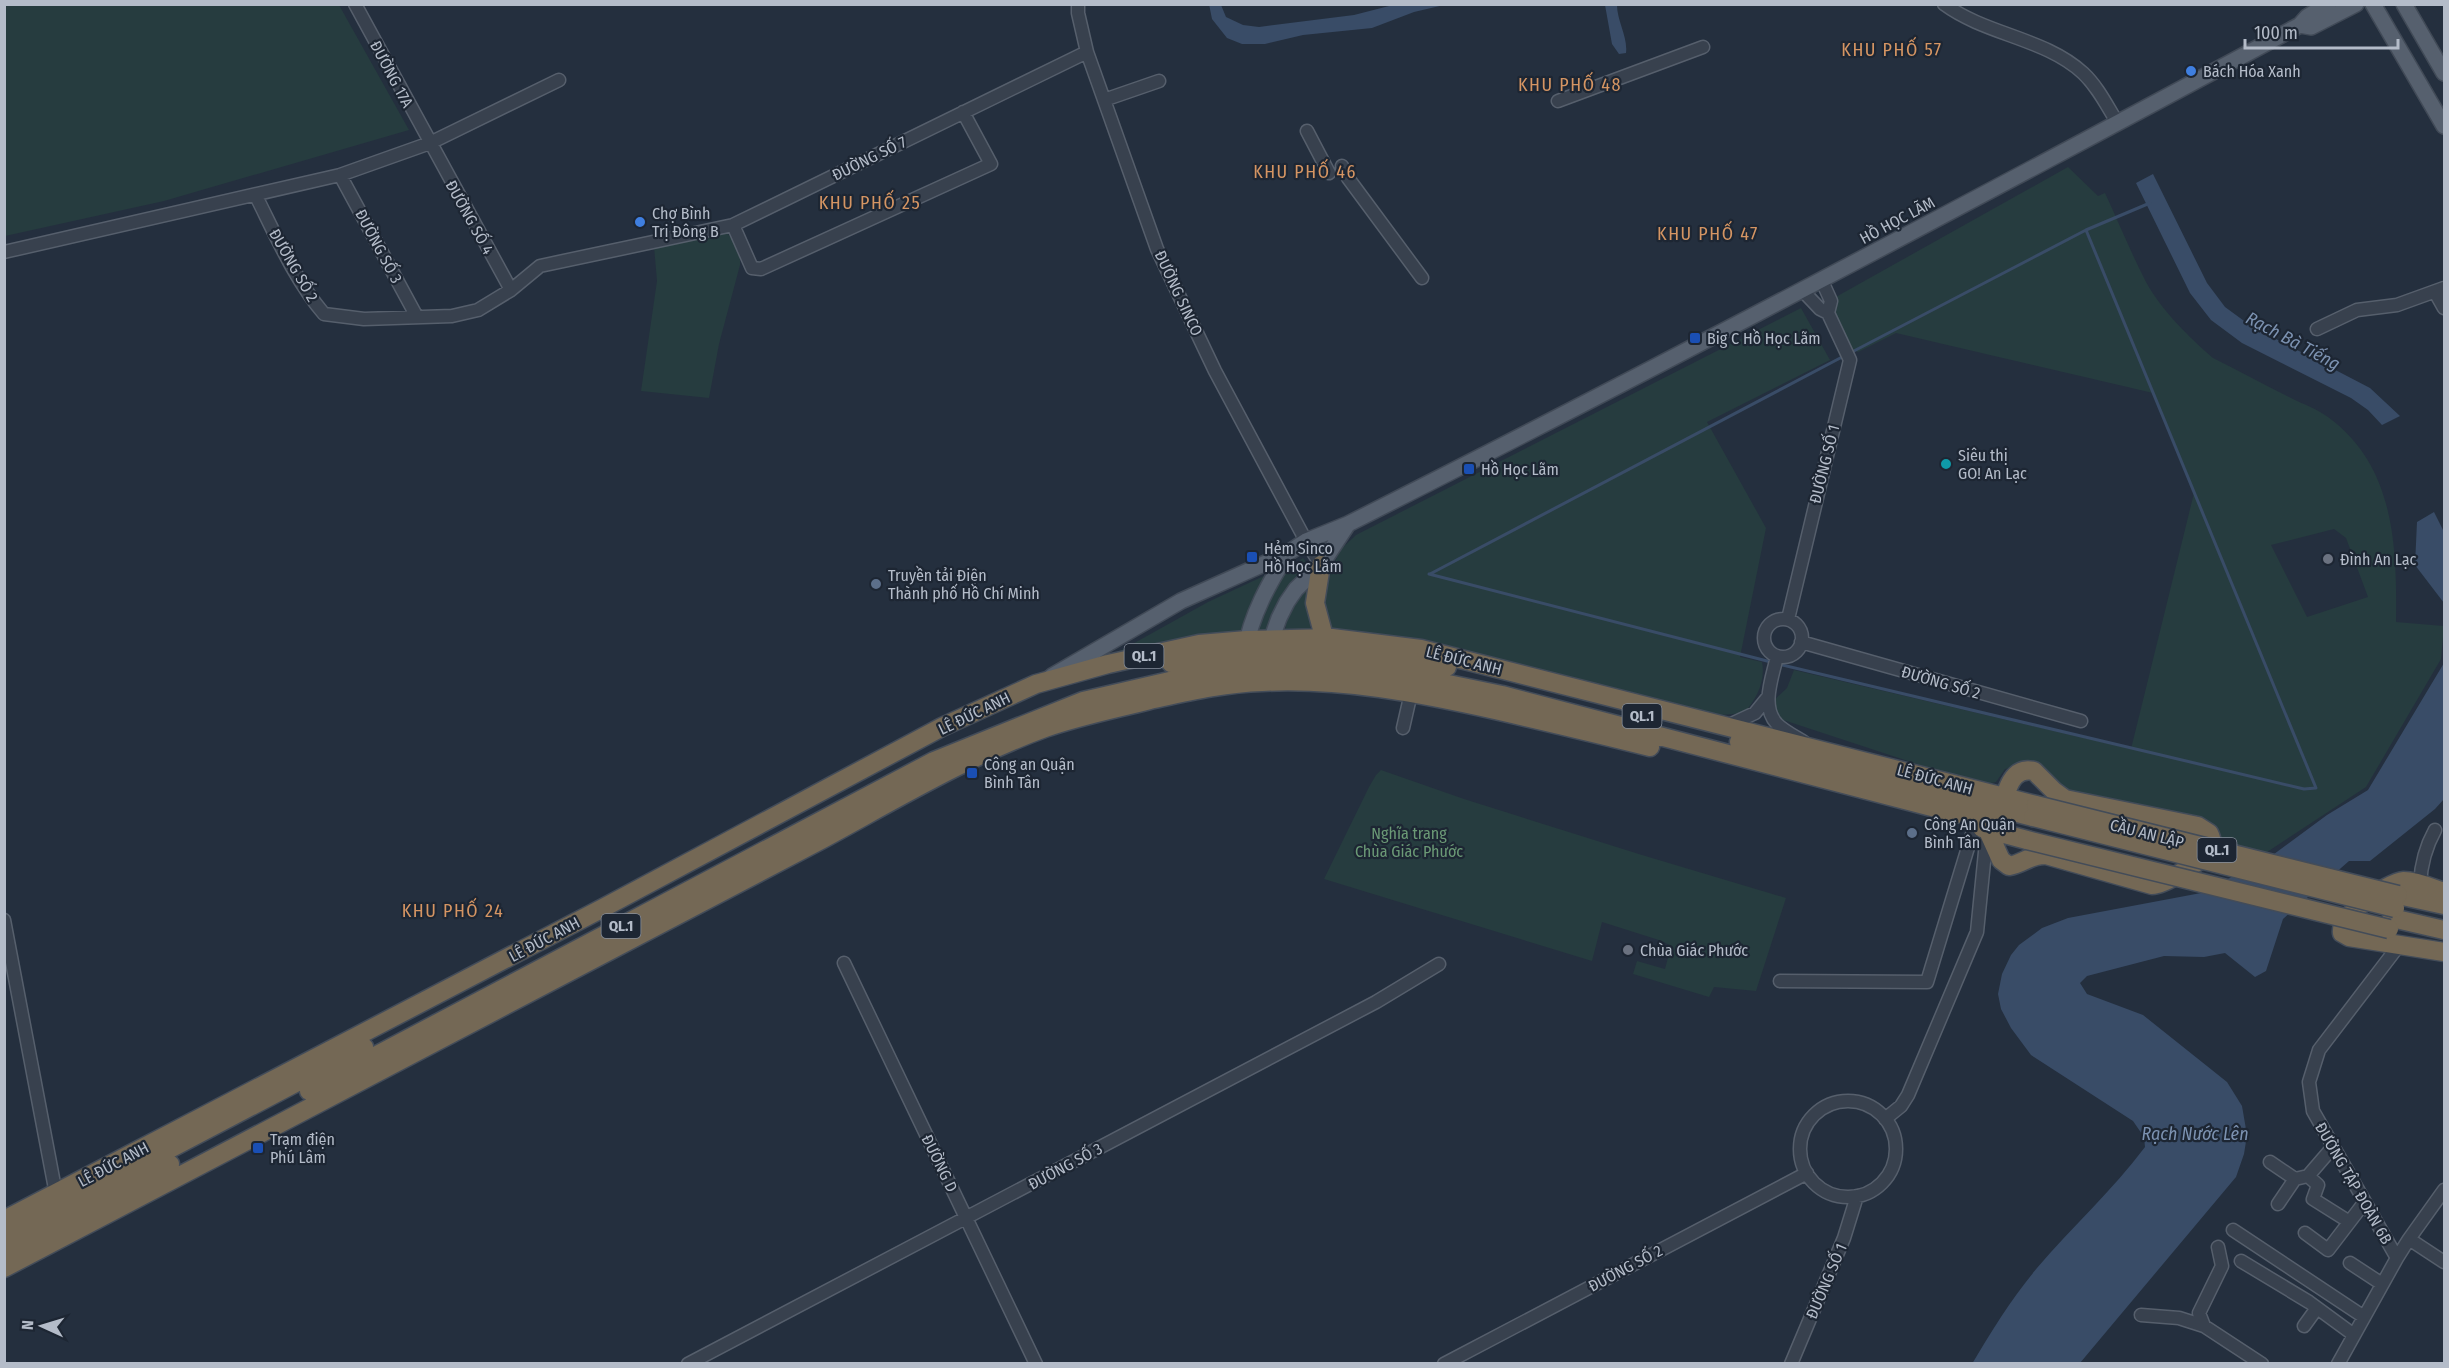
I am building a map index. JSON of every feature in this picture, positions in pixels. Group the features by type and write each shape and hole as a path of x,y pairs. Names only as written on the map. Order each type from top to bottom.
{"highway":[{"path":"1321,565 1315,603 1326,645"},
{"name":"LÊ ĐỨC ANH","path":"4,1236 603,908 942,727 1042,682 1108,664 1199,644 1244,661"},
{"name":"LÊ ĐỨC ANH","path":"4,1252 934,761 1083,701 1244,661 1265,660 1326,645 1421,649 2005,797 2032,823"},
{"name":"LÊ ĐỨC ANH","path":"1326,645 1381,657 1461,669 2032,823"},
{"name":"LÊ ĐỨC ANH","path":"4,1220 204,1125 1028,696 1092,677 1201,657 1244,661 1265,660 1424,679 1502,695 1951,812 1982,823 2032,823"},
{"name":"LÊ ĐỨC ANH","path":"1265,660 1350,684 1411,693 1776,776 1813,777"},
{"name":"LÊ ĐỨC ANH","path":"4,1268 982,754 1047,728 1099,712 1184,693 1244,661"},
{"path":"1028,696 1042,682"},
{"path":"1982,823 2001,860 2009,866 2034,856 2046,855 2152,885 2163,882 2193,864 2209,851 2211,845 2209,833 2198,826 2065,799 2034,771 2021,770 2016,774 2005,797"},
{"name":"CẦU AN LẬP","path":"2032,823 2395,919"},
{"path":"2445,892 2403,881 2391,885 2358,907 2342,924 2342,930 2346,936 2395,919 2445,952"},
{"name":"QL.1","path":"2395,919 2445,905"},
{"name":"QL.1","path":"2395,919 2445,919"},
{"name":"QL.1","path":"2395,919 2445,930"},
{"name":"QL.1","path":"2395,919 2445,942"}],"main road":[{"name":"HỒ HỌC LÃM","path":"1042,682 1181,601 1288,553 1306,541 1348,524 1603,396 1822,281 2300,26 2307,17 2328,4"},
{"name":"HỒ HỌC LÃM","path":"2300,26 2311,27 2356,4"},
{"path":"2373,4 2445,126"},
{"path":"2404,4 2445,73"},
{"name":"HỒ HỌC LÃM","path":"1265,660 1279,618 1296,589 1321,565 1348,524"},
{"name":"HỒ HỌC LÃM","path":"1244,661 1266,587 1288,553"}],"street":[{"name":"ĐƯỜNG 17A","path":"355,4 430,143"},
{"name":"ĐƯỜNG SINCO","path":"1078,4 1087,52 1157,249 1215,371 1321,565"},
{"path":"1944,4 1970,21 2044,50 2076,67 2093,84 2120,121"},
{"path":"1954,4 1986,21 2046,44 2079,62 2098,81 2120,121"},
{"path":"1558,101 1703,47"},
{"name":"ĐƯỜNG SỐ 7","path":"417,317 452,316 478,309 511,290 540,266 733,225 1087,52"},
{"path":"4,252 340,175 430,143 559,80"},
{"path":"1104,100 1159,81"},
{"path":"733,225 752,268 760,269 991,164 963,112"},
{"path":"1307,131 1329,173"},
{"name":"ĐƯỜNG SỐ 4","path":"430,143 511,290"},
{"path":"1342,166 1348,178 1422,278"},
{"name":"ĐƯỜNG SỐ 3","path":"340,175 417,317"},
{"name":"ĐƯỜNG SỐ 2","path":"256,196 281,246 314,303 324,314 364,319 417,317"},
{"name":"ĐƯỜNG SỐ 1","path":"1822,281 1831,301 1828,313"},
{"path":"2317,329 2357,310 2397,305 2440,290 2445,308"},
{"name":"ĐƯỜNG SỐ 1","path":"1788,620 1850,360 1828,313 1820,309 1803,291"},
{"path":"1788,620 1797,626 1801,642 1794,652 1783,657 1777,656 1767,648 1764,636 1766,630 1775,621 1788,620"},
{"name":"ĐƯỜNG SỐ 2","path":"1801,642 2081,721"},
{"path":"1777,656 1768,697 1771,716 1777,724 1810,746"},
{"path":"1403,728 1411,693"},
{"path":"1727,726 1755,713 1768,697"},
{"path":"1780,981 1928,982 1982,823"},
{"path":"1886,1119 1901,1106 1908,1095 1970,952 1980,914 1982,823"},
{"path":"2420,884 2422,858 2435,830"},
{"name":"ĐƯỜNG TẬP ĐOÀN 6B","path":"2338,1364 2397,1258 2313,1111 2308,1082 2319,1050 2395,919"},
{"path":"4,920 56,1194"},
{"name":"ĐƯỜNG D","path":"844,963 1036,1364"},
{"name":"ĐƯỜNG SỐ 3","path":"688,1364 1376,1002 1439,964"},
{"path":"1844,1100 1855,1101 1874,1108 1886,1119 1896,1143 1894,1163 1890,1173 1876,1188 1857,1196 1836,1196 1818,1186 1807,1173 1801,1160 1801,1140 1809,1120 1824,1107 1844,1100"},
{"path":"2278,1204 2295,1179 2308,1176 2333,1147"},
{"path":"2270,1162 2295,1179"},
{"name":"ĐƯỜNG SỐ 2","path":"1444,1364 1807,1173"},
{"path":"2308,1176 2318,1185 2313,1199 2348,1221"},
{"path":"2397,1258 2445,1190"},
{"name":"ĐƯỜNG SỐ 1","path":"1791,1364 1844,1238 1857,1196"},
{"path":"2305,1233 2328,1250 2364,1203"},
{"path":"2233,1230 2364,1317"},
{"path":"2409,1239 2445,1262"},
{"path":"2204,1326 2199,1313 2222,1266 2218,1247"},
{"path":"2241,1261 2354,1335"},
{"path":"2350,1263 2382,1284"},
{"path":"2304,1326 2316,1308"},
{"path":"2141,1315 2179,1318 2204,1326 2262,1364"}],"green space":[{"path":"4,5 339,5 409,130 164,201 5,236"},
{"path":"2068,167 2098,196 2105,193 2146,282 2160,303 2185,332 2213,358 2328,417 2350,437 2367,459 2388,509 2395,565 2396,622 2444,626 2441,659 2366,787 2264,854 2218,843 2214,830 2058,792 2032,763 2005,769 1996,782 1981,785 1777,718 1772,702 1787,688 1794,670 2131,749 2194,493 2153,393 1896,333 1858,352 1848,347 1830,311 1834,298","holes":["2334,529 2346,538 2368,597 2307,617 2271,545"]},
{"path":"723,231 736,245 740,265 719,344 709,398 641,391 657,281 654,246"},
{"path":"1801,308 1830,360 1707,422 1766,528 1740,657 1762,662 1763,676 1756,696 1744,713 1710,716 1424,639 1329,629 1325,601 1329,580 1341,550 1356,535"},
{"path":"1303,558 1308,564 1294,579 1265,631 1257,631 1283,571"},
{"path":"1266,575 1241,637 1120,651 1208,602"},
{"path":"1312,585 1310,632 1285,633 1293,606"},
{"name":"Nghĩa trang Chùa Giác Phước","path":"1381,770 1464,799 1786,898 1756,991 1714,987 1709,997 1633,974 1637,961 1665,969 1671,946 1602,922 1592,961 1324,879 1369,787"}],"water":[{"path":"1209,4 1221,5 1226,17 1243,25 1259,27 1354,15 1393,5 1444,5 1414,12 1372,28 1303,35 1265,44 1242,44 1227,38 1212,19"},
{"path":"1605,5 1617,5 1626,53 1619,54 1612,44"},
{"name":"Rạch Bà Tiếng","path":"2153,174 2207,283 2225,307 2251,326 2370,388 2400,416 2382,425 2368,410 2351,398 2242,343 2211,320 2190,293 2136,183"},
{"path":"2434,512 2444,532 2444,603 2415,565 2417,522"},
{"name":"Rạch Nước Lên","path":"2444,663 2444,799 2435,809 2370,861 2349,861 2283,919 2266,971 2255,977 2225,953 2204,957 2164,956 2087,976 2080,983 2087,994 2143,1015 2227,1082 2242,1106 2247,1135 2244,1154 2236,1177 2080,1363 1972,1364 2028,1279 2120,1178 2145,1147 2144,1137 2133,1121 2031,1055 2011,1028 2001,1009 1998,994 2002,974 2011,955 2019,945 2042,928 2068,918 2201,893 2270,857 2327,815 2368,790"}],"waterway":[{"path":"1850,353 2086,230 2150,203"},
{"path":"1778,664 2304,789 2316,788 2086,230"},
{"path":"1430,574 1844,356"},
{"path":"1429,574 1771,662"}],"place":[{"name":"Bách Hóa Xanh","path":"2191,71"},
{"name":"Chợ Bình Trị Đông B","path":"640,222"},
{"name":"Big C Hồ Học Lãm","path":"1695,338"},
{"name":"Siêu thị GO! An Lạc","path":"1946,464"},
{"name":"Hồ Học Lãm","path":"1469,469"},
{"name":"Hẻm Sinco Hồ Học Lãm","path":"1252,557"},
{"name":"Đình An Lạc","path":"2328,559"},
{"name":"Truyền tải Điện Thành phố Hồ Chí Minh","path":"876,584"},
{"name":"Công an Quận Bình Tân","path":"972,773"},
{"name":"Công An Quận Bình Tân","path":"1912,833"},
{"name":"Chùa Giác Phước","path":"1628,950"},
{"name":"Trạm điện Phú Lâm","path":"258,1148"}],"district":[{"name":"KHU PHỐ 57","path":"1892,50"},
{"name":"KHU PHỐ 48","path":"1570,85"},
{"name":"KHU PHỐ 46","path":"1305,172"},
{"name":"KHU PHỐ 25","path":"870,203"},
{"name":"KHU PHỐ 47","path":"1708,234"},
{"name":"KHU PHỐ 24","path":"453,911"}]}
